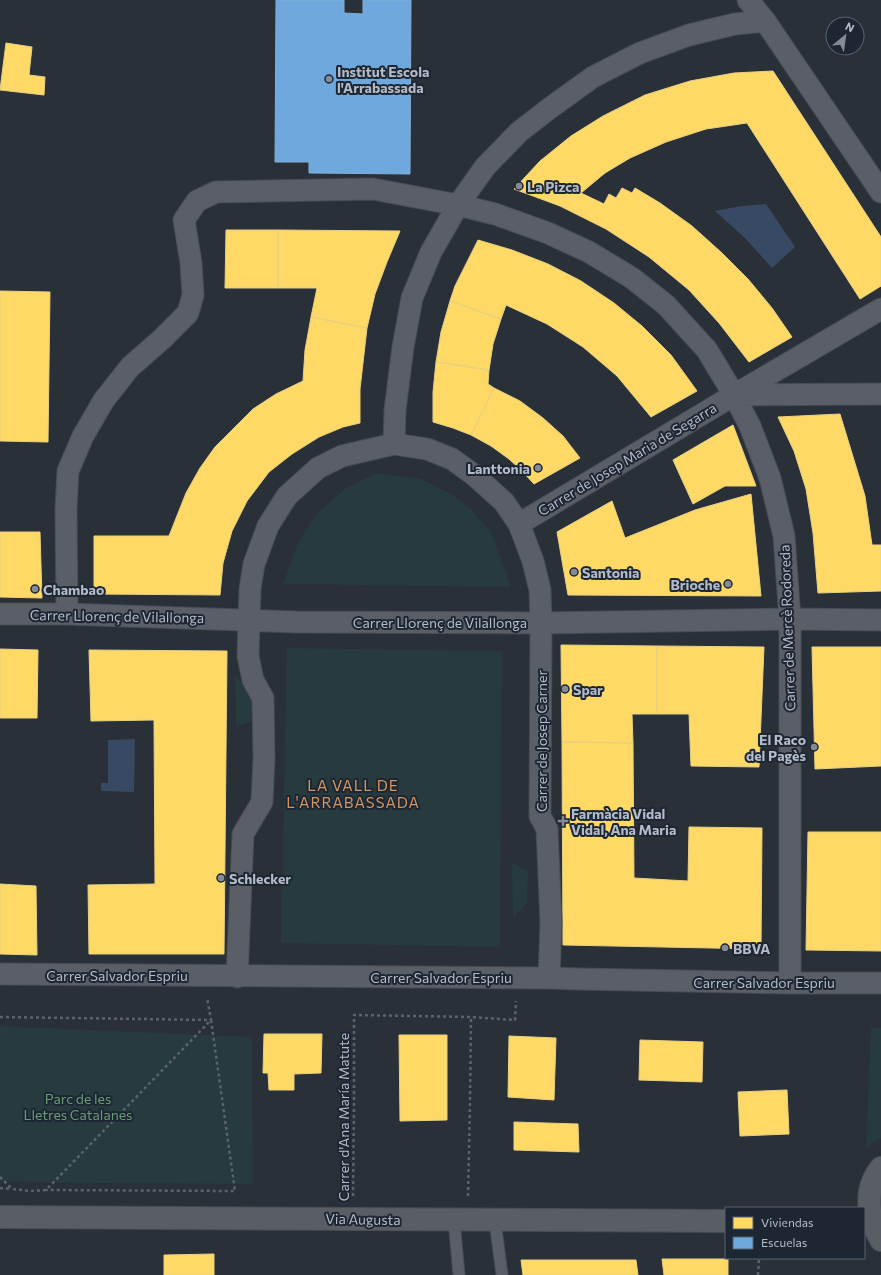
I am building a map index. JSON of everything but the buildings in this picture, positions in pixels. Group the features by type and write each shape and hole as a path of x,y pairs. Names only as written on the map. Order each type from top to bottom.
{"main road":[{"path":"881,1168 874,1181 869,1200 867,1220 881,1240"},
{"name":"Via Augusta","path":"0,1217 725,1221"}],"street":[{"path":"748,0 765,21 881,192"},
{"path":"237,976 243,834 262,802 264,758 263,698 253,680 248,656 250,589 254,564 268,526 287,496 318,468 342,456 394,444 395,410 412,298 432,252 458,205 485,167 519,132 593,77 640,53 689,35 735,24 765,21"},
{"name":"Carrer de Mercè Rodoreda","path":"67,614 66,509 68,471 83,436 104,400 130,367 162,339 188,313 193,295 191,263 184,220 197,201 216,192 373,189 458,205 495,214 548,233 589,252 632,278 666,305 707,350 734,394 750,426 770,478 784,536 790,619 790,982"},
{"name":"Carrer de Josep Maria de Segarra","path":"519,524 734,394 881,310"},
{"path":"734,394 881,394"},
{"name":"Carrer de Josep Carner","path":"394,444 427,449 452,459 474,474 504,502 519,524 533,561 540,590 540,816 547,829 551,922 549,978"},
{"name":"Carrer Llorenç de Vilallonga","path":"0,614 67,614 304,622 541,623 790,619 881,620"},
{"name":"Carrer Salvador Espriu","path":"0,974 881,982"}],"lane":[{"path":"459,1275 460,1220"},
{"path":"495,1220 502,1275"}],"path":[{"path":"460,1220 470,1103 471,1018 515,1020 517,978"},
{"name":"Carrer d'Ana María Matute","path":"352,1219 354,1015 471,1018"},
{"path":"0,1017 211,1020"},
{"path":"46,1190 211,1020"},
{"path":"0,1188 30,1190 235,1191 211,1020"},
{"path":"0,1177 12,1189"},
{"path":"758,1259 758,1275"}],"green space":[{"path":"377,473 421,479 451,494 472,510 492,534 511,587 283,584 298,543 317,513 346,488"},
{"path":"287,648 502,651 500,947 281,943"},
{"path":"235,674 252,698 255,721 236,726"},
{"path":"512,862 528,872 527,903 513,918"},
{"name":"Parc de les Lletres Catalanes","path":"0,1026 252,1037 253,1184 0,1181"},
{"path":"871,1028 881,1028 881,1138 866,1147"}],"water":[{"path":"766,204 795,247 772,268 745,238 715,211 741,206"},
{"path":"135,739 134,792 101,791 101,783 108,783 108,740"}],"place":[{"name":"Institut Escola l'Arrabassada","path":"329,79"},
{"name":"La Pizca","path":"519,186"},
{"name":"Lanttonia","path":"538,468"},
{"name":"Santonia","path":"574,572"},
{"name":"Brioche","path":"728,584"},
{"name":"Chambao","path":"35,589"},
{"name":"Spar","path":"565,689"},
{"name":"El Raco del Pagès","path":"814,747"},
{"name":"Farmàcia Vidal Vidal, Ana Maria","path":"563,821"},
{"name":"Schlecker","path":"221,878"},
{"name":"BBVA","path":"725,948"}],"district":[{"name":"LA VALL DE L'ARRABASSADA","path":"353,794"}]}
